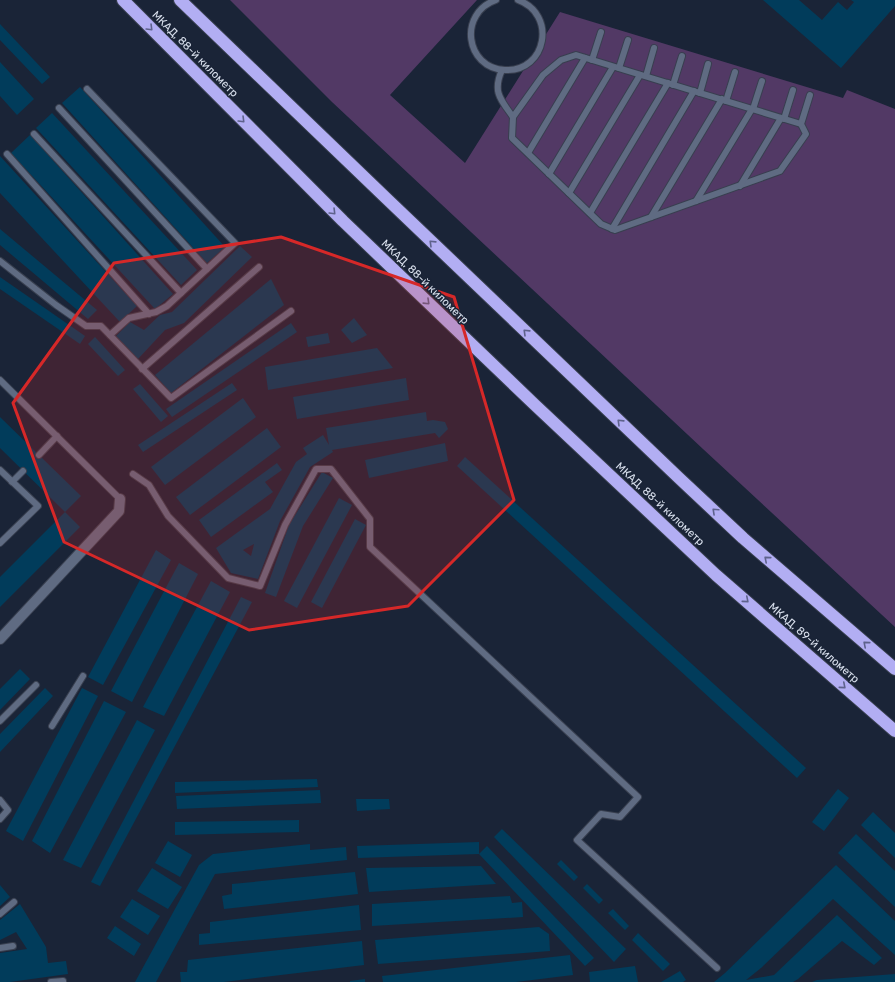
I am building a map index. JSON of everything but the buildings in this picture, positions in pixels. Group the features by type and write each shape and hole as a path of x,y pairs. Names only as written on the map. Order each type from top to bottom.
{"highway":[{"name":"МКАД, 88-й километр","path":"123,0 343,222 716,575"},
{"path":"180,0 673,473 743,538 895,669"},
{"name":"МКАД, 89-й километр","path":"716,575 895,731"}],"street":[{"path":"0,639 119,511 120,499"}],"lane":[{"path":"496,0 486,3 479,11 474,18 471,34 474,50 478,57 491,67 502,70 515,70 529,63 540,50 542,43 543,31 540,19 530,6 521,1"},
{"path":"592,60 601,32"},
{"path":"549,174 616,68 628,40"},
{"path":"569,193 643,75 654,48"},
{"path":"801,124 576,55 561,60 543,75 513,117 512,138 601,224 615,230 780,171 806,134 801,124 810,95"},
{"path":"590,213 671,84 682,56"},
{"path":"528,153 585,58"},
{"path":"612,228 697,92 708,64"},
{"path":"502,70 497,84 498,92 503,104 513,117"},
{"path":"651,217 724,100 735,72"},
{"path":"696,201 753,109 762,81"},
{"path":"87,89 234,244 167,306 156,312 129,318 110,335"},
{"path":"740,186 783,118 793,90"},
{"path":"59,108 207,269"},
{"path":"34,134 181,293"},
{"path":"7,154 149,314"},
{"path":"0,261 56,305 86,326 101,326 171,398 291,311"},
{"path":"142,368 259,267"},
{"path":"0,380 120,499"},
{"path":"39,455 57,436"},
{"path":"132,474 149,485 168,516 228,578 260,586 284,525 316,469 331,469 370,519 370,547 638,797 620,817 601,814 577,840 717,968"},
{"path":"0,470 38,506 0,543"},
{"path":"12,482 23,470"},
{"path":"52,726 83,676"},
{"path":"0,721 36,685"},
{"path":"0,800 8,810 0,819"},
{"path":"0,914 14,902"},
{"path":"0,948 13,946"},
{"path":"51,982 63,982"}],"highlighted area":[{"path":"281,237 454,297 514,500 408,606 249,630 64,542 13,403 114,263"}],"shaded area":[{"path":"230,0 477,0 390,95 465,163 560,12 843,98 847,90 895,109 895,627 332,102"}]}
